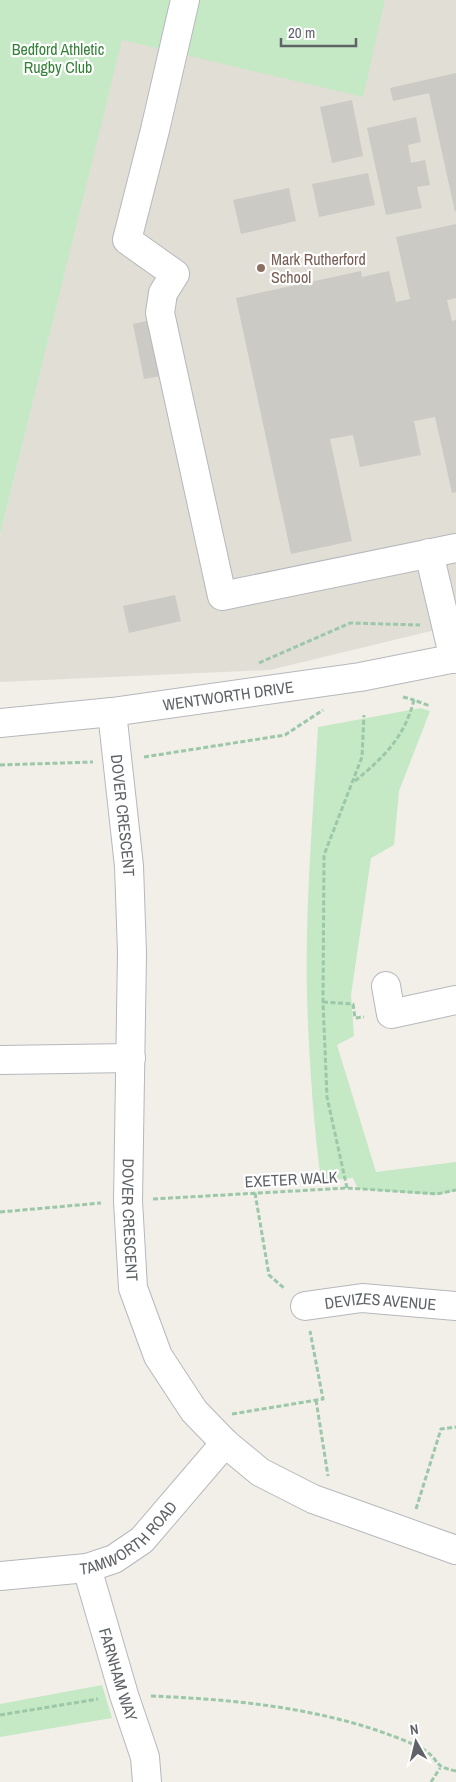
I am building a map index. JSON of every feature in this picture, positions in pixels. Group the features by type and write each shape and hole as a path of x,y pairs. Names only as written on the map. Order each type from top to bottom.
{"street":[{"path":"185,0 160,112 127,240 175,274 163,293 160,313 222,596 456,548"},
{"path":"430,553 455,658"},
{"name":"WENTWORTH DRIVE","path":"0,723 112,712 360,677 455,658"},
{"name":"DOVER CRESCENT","path":"112,712 129,866 132,943 128,1201 133,1288 158,1356 202,1419 225,1443 260,1472 313,1499 456,1550"},
{"path":"386,986 391,1014 456,1000"},
{"path":"0,1060 131,1058"},
{"name":"DEVIZES AVENUE","path":"305,1306 362,1298 456,1306"},
{"name":"TAMWORTH ROAD","path":"0,1576 88,1568 114,1558 142,1540 225,1443"},
{"name":"FARNHAM WAY","path":"88,1568 124,1695 145,1757 147,1782"}],"path":[{"path":"259,664 350,623 446,626"},
{"path":"402,696 430,706"},
{"path":"354,781 382,759 410,716 414,700"},
{"path":"0,764 118,761 285,735 328,707"},
{"path":"347,1188 326,1097 323,1002 324,855 362,757 364,715"},
{"path":"323,1002 354,1004 355,1018 391,1014"},
{"name":"EXETER WALK","path":"0,1212 128,1201 347,1188 437,1194 456,1190"},
{"path":"202,1419 323,1399 305,1306 269,1275 254,1193"},
{"path":"316,1400 333,1506"},
{"path":"408,1533 441,1430 456,1427"},
{"path":"0,1715 124,1695 211,1698 304,1711 373,1729 426,1751 440,1768 456,1771"},
{"path":"431,1782 440,1768"}],"shaded area":[{"name":"Mark Rutherford School","path":"131,0 456,0 456,625 270,670 0,682 0,535"}],"green space":[{"name":"Bedford Athletic Rugby Club","path":"0,0 385,0 363,97 122,40 0,535"},
{"path":"421,708 430,711 399,791 394,845 371,858 351,995 354,1036 337,1045 376,1172 456,1162 456,1191 436,1195 358,1189 353,1178 321,1181 312,1088 307,996 308,895 318,727"},
{"path":"102,1685 112,1718 0,1737 0,1704"}],"building":[{"path":"456,73 455,212 429,93 393,101 390,88"},
{"path":"352,100 363,156 332,163 320,107"},
{"path":"416,117 421,142 408,145 411,163 425,160 430,185 417,187 422,208 386,215 367,128"},
{"path":"368,173 375,205 319,217 312,184"},
{"path":"289,188 296,221 241,234 233,200"},
{"path":"456,224 456,298 447,300 452,321 456,320 456,492 452,493 435,417 414,421 421,455 360,467 353,435 330,439 352,541 291,554 236,298 361,271 362,277 389,271 396,302 410,299 396,237"},
{"path":"151,320 162,376 144,379 133,324"},
{"path":"175,595 181,621 129,633 123,606"}],"place":[{"name":"Mark Rutherford School","path":"261,268"}]}
